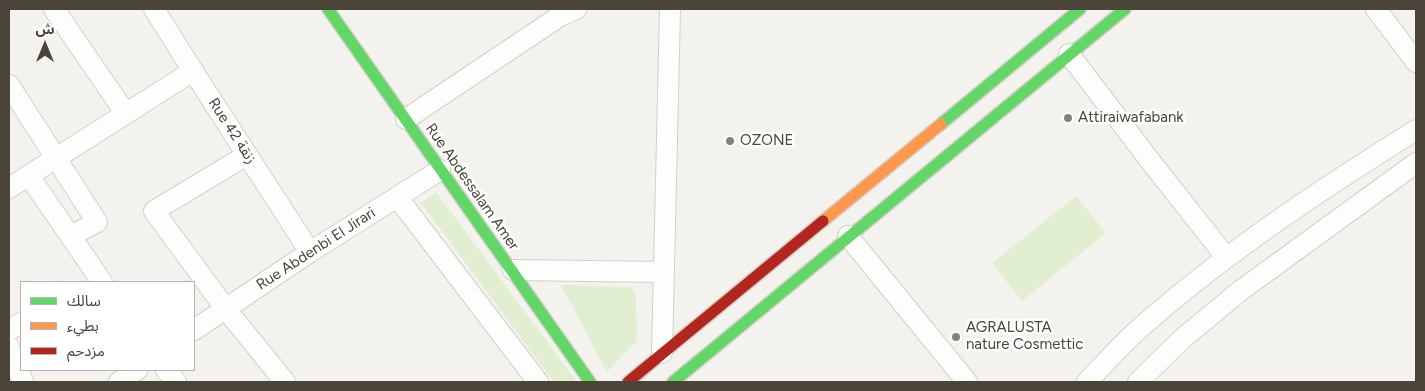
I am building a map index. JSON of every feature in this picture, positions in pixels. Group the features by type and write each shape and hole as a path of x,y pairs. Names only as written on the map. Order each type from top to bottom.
{"street":[{"path":"54,9 126,114"},
{"name":"Rue 42 زنقة","path":"154,9 310,252"},
{"name":"Rue Abdessalam Amer","path":"328,9 590,382"},
{"path":"406,119 560,16 576,9"},
{"path":"662,353 670,9"},
{"path":"628,382 1080,9"},
{"path":"673,382 1125,9"},
{"path":"1376,9 1416,62"},
{"path":"1069,54 1226,257"},
{"path":"9,188 193,71"},
{"path":"9,85 97,222 71,236"},
{"path":"1087,382 1139,329 1226,257 1331,183 1416,130"},
{"path":"247,155 154,211 225,308 285,382"},
{"path":"1138,382 1182,339 1240,291 1416,163"},
{"name":"Rue Abdenbi El Jirari","path":"195,329 310,252 440,170"},
{"path":"30,176 71,236 97,281"},
{"path":"398,198 538,382"},
{"path":"848,236 967,382"},
{"path":"513,270 664,272"},
{"path":"9,330 20,324"},
{"path":"9,347 23,382"},
{"path":"119,382 136,371"},
{"path":"167,371 176,382"}],"green space":[{"path":"436,192 577,382 554,382 421,203"},
{"path":"1076,196 1106,233 1022,301 992,263"},
{"path":"561,285 631,287 636,297 637,341 607,372"}],"traffic: fast":[{"path":"328,9 590,382"},
{"path":"941,124 1080,9"},
{"path":"673,382 1125,9"}],"traffic: slow":[{"path":"823,221 941,124"}],"traffic: jam":[{"path":"628,382 823,221"}],"place":[{"name":"Attiraiwafabank","path":"1068,118"},
{"name":"OZONE","path":"730,141"},
{"name":"AGRALUSTA nature Cosmettic","path":"956,337"}]}
